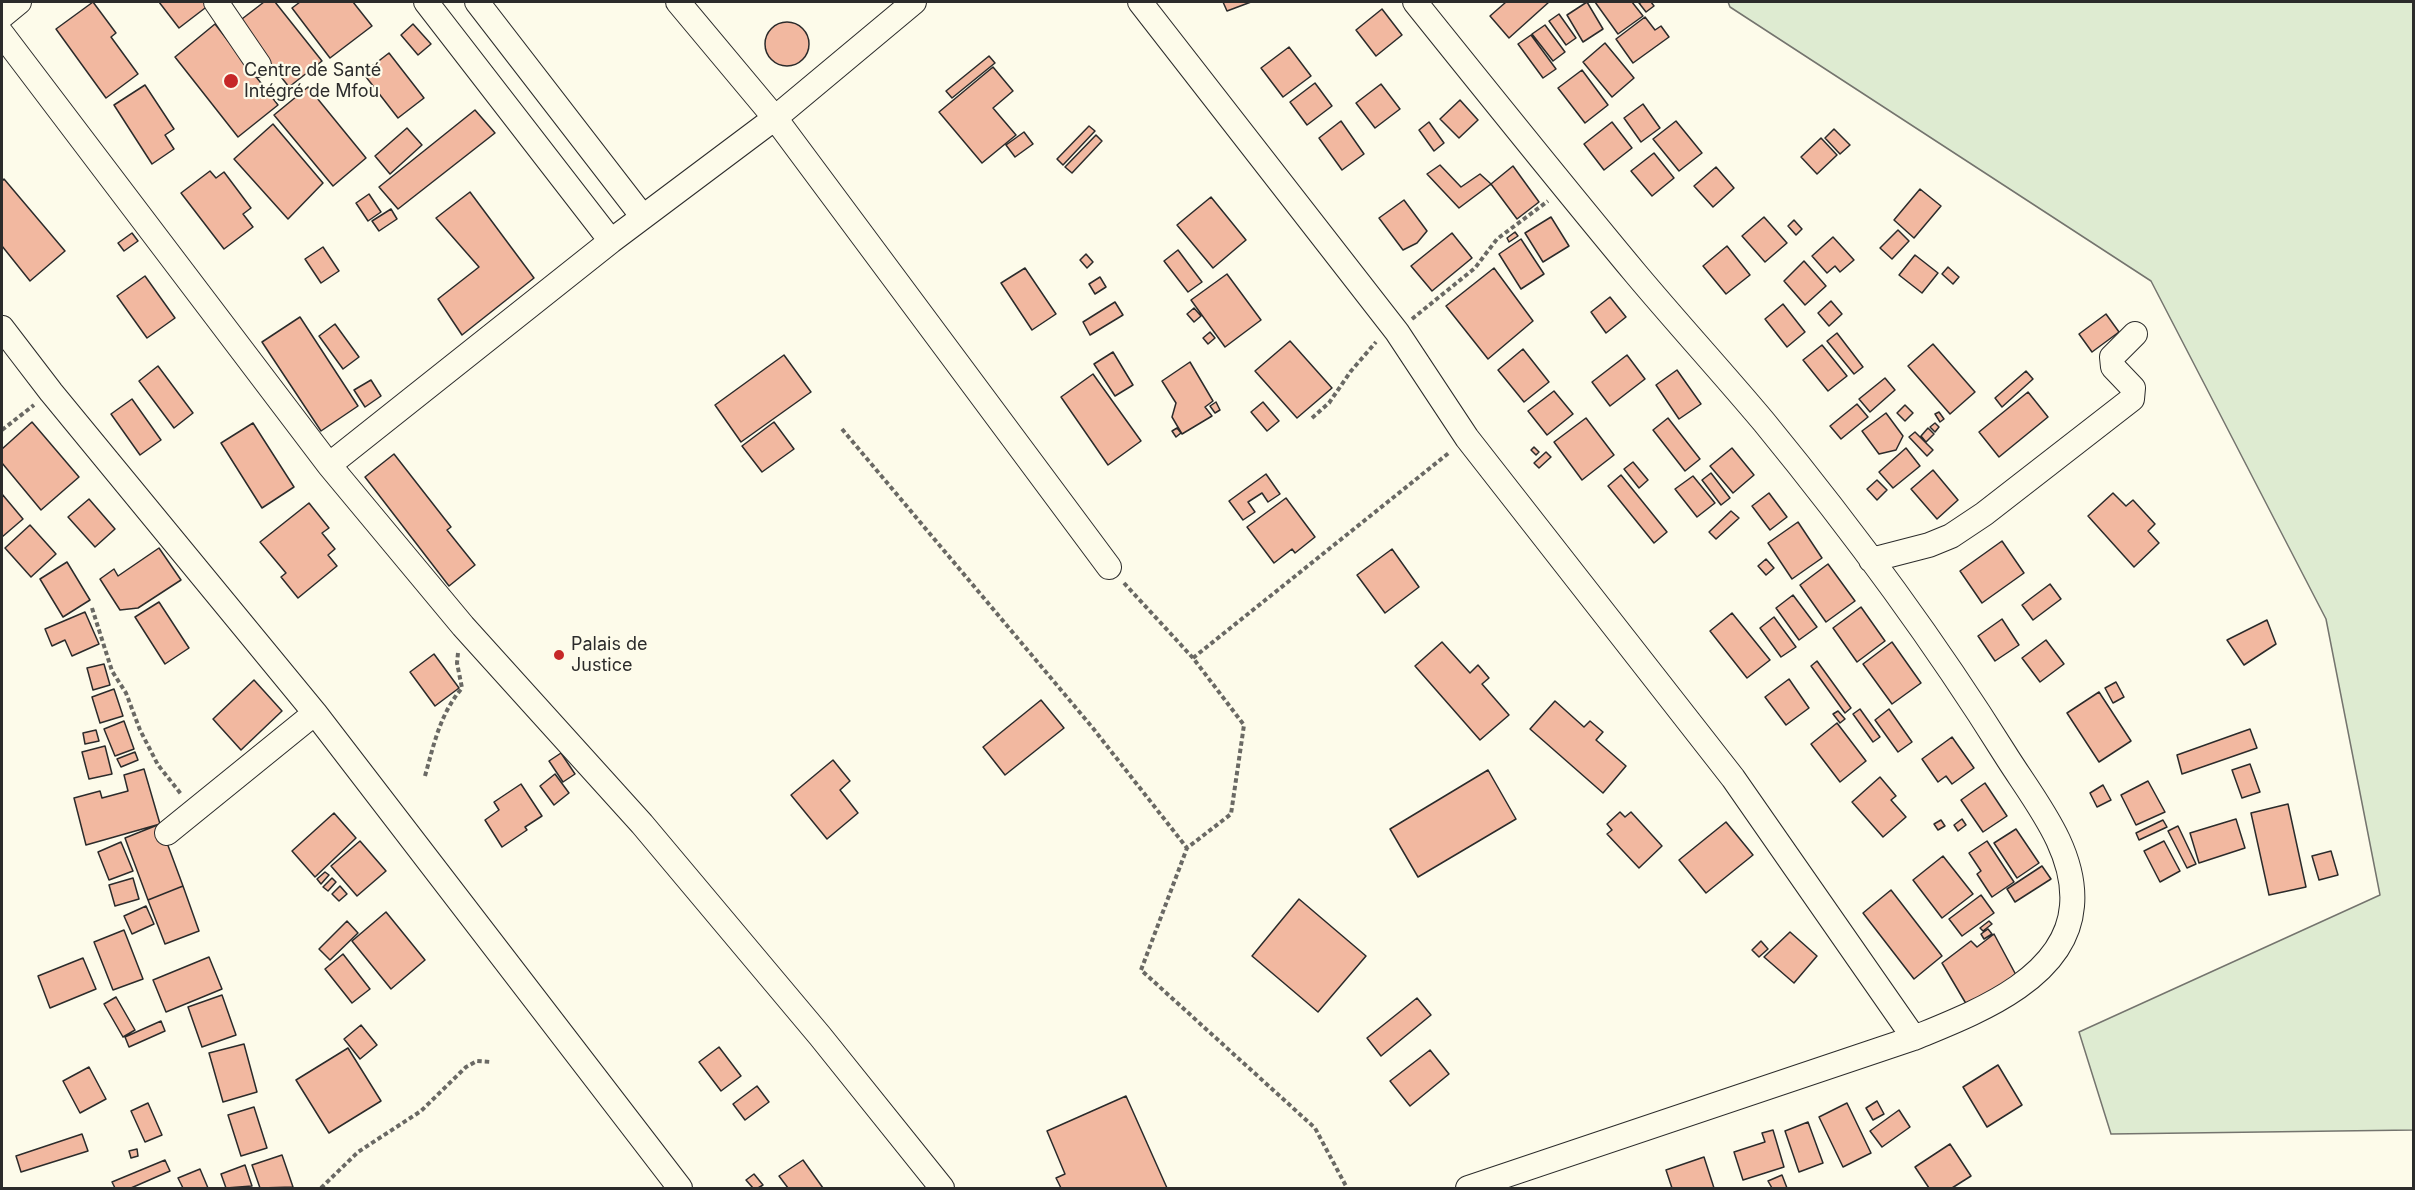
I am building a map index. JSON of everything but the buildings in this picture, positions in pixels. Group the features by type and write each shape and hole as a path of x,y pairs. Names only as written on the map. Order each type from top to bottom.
{"street":[{"path":"2,16 19,2"},
{"path":"216,2 259,65"},
{"path":"426,2 611,241"},
{"path":"477,2 643,217"},
{"path":"678,2 775,118 1109,567"},
{"path":"329,465 611,241 775,118 914,2"},
{"path":"1140,2 1397,332 1467,438 1733,778 1914,1038"},
{"path":"1415,2 1566,188 1764,423 1870,560 1974,705 2000,746 2056,836 2071,880 2072,907 2067,927 2042,968 1986,1008 1914,1038 1468,1188"},
{"path":"2,34 329,465 463,626 642,824 820,1036 942,1188"},
{"path":"2,328 51,392 315,713 680,1188"},
{"path":"1870,560 1929,545 1951,536 1984,514 2132,399 2133,388 2113,367 2112,357 2135,334"},
{"path":"167,833 315,713"}],"path":[{"path":"1312,418 1329,403 1372,345 1387,334 1397,332 1475,268 1497,238 1566,188"},
{"path":"2,430 51,392"},
{"path":"842,429 1092,727 1187,848"},
{"path":"1193,658 1467,438"},
{"path":"1109,567 1193,658 1244,725 1231,814 1187,848 1141,969 1315,1128 1347,1188"},
{"path":"92,608 112,671 126,693 140,730 158,765 192,813"},
{"path":"425,776 439,725 450,702 462,688 457,663 463,626"},
{"path":"321,1188 358,1152 421,1111 466,1066 477,1061 491,1062"}],"green space":[{"path":"1728,2 2413,2 2413,1130 2111,1134 2079,1032 2380,895 2326,619 2151,281 1730,7"}],"place":[{"name":"Centre de Santé Intégré de Mfou","path":"231,81"},
{"name":"Palais de Justice","path":"559,655"}]}
